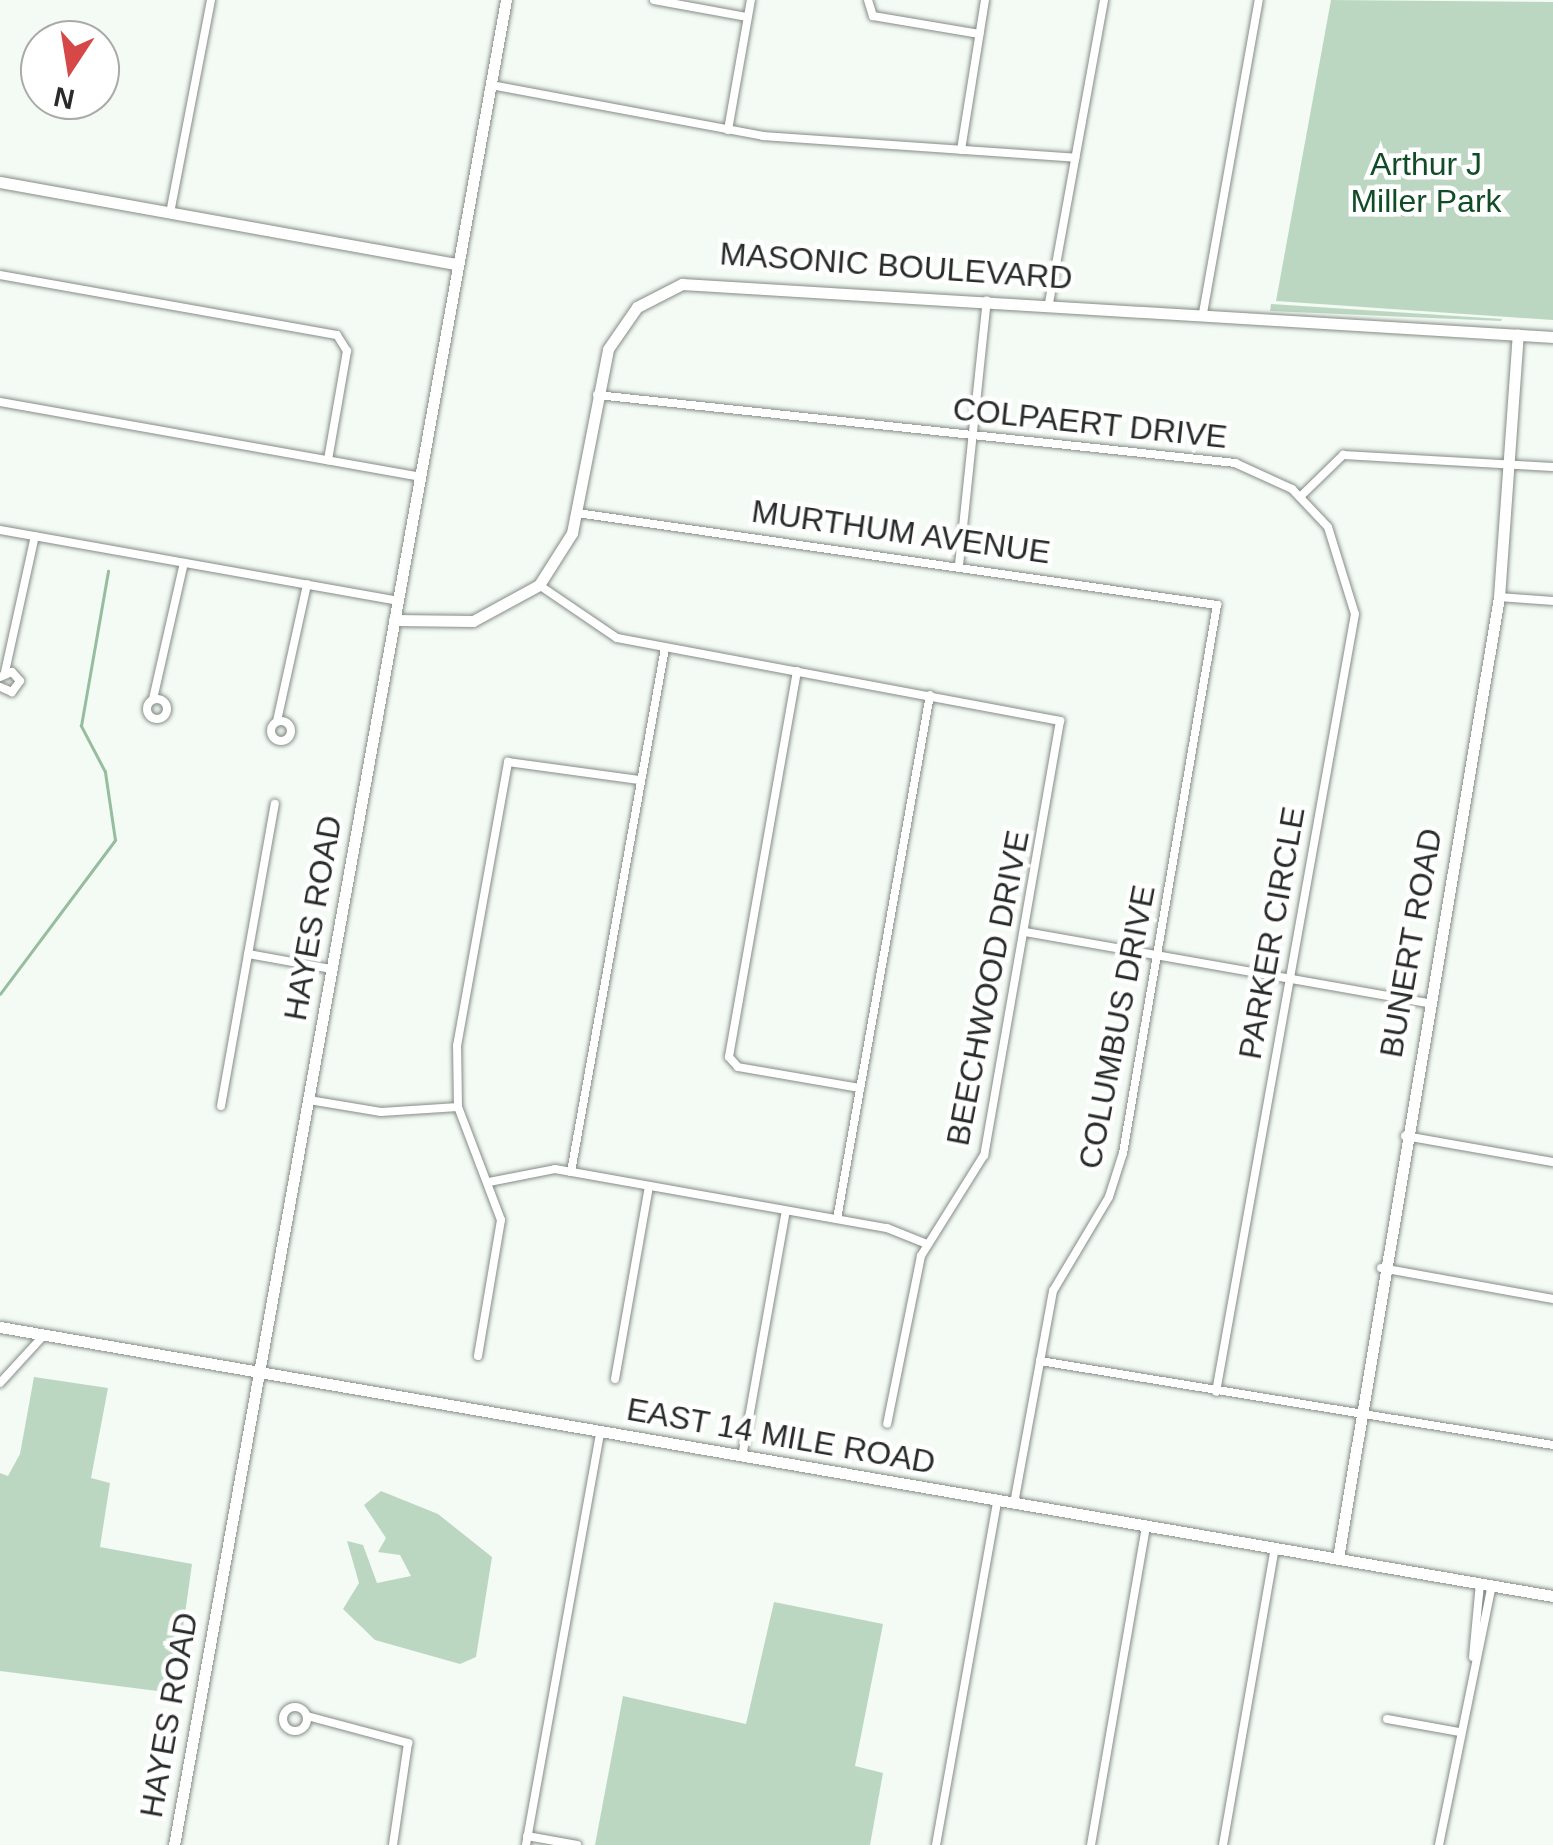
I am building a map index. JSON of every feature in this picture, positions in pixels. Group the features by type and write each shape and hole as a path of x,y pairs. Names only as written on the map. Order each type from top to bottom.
{"street":[{"path":"170,212 211,0"},
{"name":"HAYES ROAD","path":"174,1845 506,0"},
{"path":"654,0 748,17"},
{"path":"728,130 750,0"},
{"path":"868,0 872,16 979,34"},
{"path":"961,150 985,0"},
{"path":"1050,303 1104,0"},
{"path":"1203,313 1259,0"},
{"path":"491,85 728,130 1075,158"},
{"path":"0,182 456,264"},
{"path":"0,274 337,335 347,351 328,460"},
{"name":"MASONIC BOULEVARD","path":"539,585 577,513 597,395 621,324 682,284 1050,303 1553,337"},
{"path":"959,566 987,300"},
{"name":"BUNERT ROAD","path":"1338,1558 1355,1414 1499,597 1518,335"},
{"name":"COLPAERT DRIVE","path":"597,395 1235,462 1301,496"},
{"path":"0,402 418,476"},
{"path":"1301,496 1343,455 1553,467"},
{"name":"PARKER CIRCLE","path":"1216,1392 1355,614 1338,544 1301,496"},
{"name":"MURTHUM AVENUE","path":"577,513 1217,605"},
{"path":"0,530 398,601"},
{"path":"0,687 15,690 13,660 35,536"},
{"path":"162,686 153,699 154,718 166,715 162,686 184,562"},
{"path":"285,708 289,724 281,741 271,732 285,708 308,584"},
{"path":"394,620 473,621 539,585 591,627 665,648 930,695 837,1219"},
{"path":"1499,597 1553,602"},
{"name":"COLUMBUS DRIVE","path":"1014,1504 1059,1274 1117,1176 1217,605"},
{"path":"571,1172 665,648"},
{"path":"2,674 13,660"},
{"path":"797,671 730,1062 860,1088"},
{"path":"2,674 17,675"},
{"name":"BEECHWOOD DRIVE","path":"886,1424 927,1244 984,1154 1060,721 930,695"},
{"path":"153,699 166,702"},
{"path":"277,721 289,724"},
{"path":"478,1356 501,1220 458,1107 457,1046 510,758 640,780"},
{"path":"221,1106 275,804"},
{"path":"1025,932 1428,1003"},
{"path":"248,954 332,969"},
{"path":"309,1100 381,1112 458,1107"},
{"path":"1404,1136 1553,1162"},
{"path":"489,1182 522,1169 571,1172 837,1219 927,1244"},
{"path":"615,1380 650,1186"},
{"path":"742,1457 786,1211"},
{"path":"1381,1268 1553,1299"},
{"name":"EAST 14 MILE ROAD","path":"0,1327 1553,1596"},
{"path":"0,1383 43,1336"},
{"path":"1040,1361 1553,1445"},
{"path":"577,1845 526,1840 600,1433"},
{"path":"936,1845 997,1500"},
{"path":"1091,1845 1146,1526"},
{"path":"1223,1845 1275,1548"},
{"path":"1440,1845 1486,1584"},
{"path":"318,1723 289,1730 283,1717 294,1707 318,1723 408,1743 392,1845"},
{"path":"304,1728 307,1716"},
{"path":"1387,1720 1459,1732"}],"green space":[{"name":"Arthur J Miller Park","path":"1331,0 1553,2 1553,320 1276,301"},
{"path":"1271,304 1502,319 1270,311"},
{"path":"34,1377 108,1388 91,1478 110,1483 100,1547 192,1564 181,1642 164,1672 181,1694 0,1671 0,1473 8,1476 20,1454"},
{"path":"381,1491 438,1514 492,1557 476,1657 460,1664 375,1640 343,1609 359,1583 347,1541 363,1545 377,1583 411,1576 400,1555 378,1552 386,1538 364,1505"},
{"path":"774,1602 883,1624 855,1766 883,1773 870,1845 595,1845 623,1696 746,1724"}],"waterway":[{"path":"0,994 115,840 105,772 81,726 108,571"}]}
